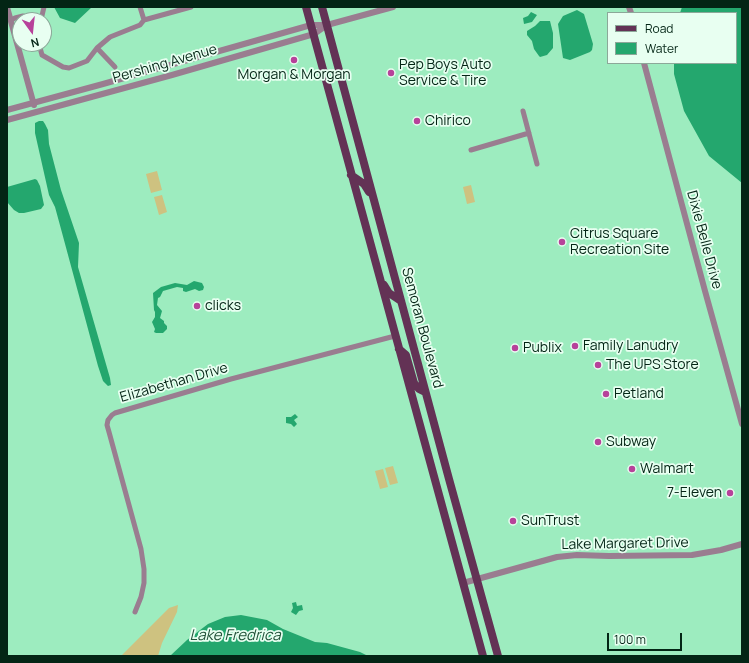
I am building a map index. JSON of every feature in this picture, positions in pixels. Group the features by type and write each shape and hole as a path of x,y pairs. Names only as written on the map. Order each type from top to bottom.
{"main road":[{"name":"Semoran Boulevard","path":"306,7 482,656"},
{"name":"Semoran Boulevard","path":"322,7 498,656"},
{"path":"351,175 364,184 374,199"},
{"path":"379,277 389,293 401,301"},
{"path":"398,349 406,355 414,383 419,389 426,392"}],"street":[{"path":"7,7 36,112"},
{"path":"140,7 144,20"},
{"path":"41,52 42,55 63,67 69,68 87,62 97,48 110,37 140,26 144,20 191,7"},
{"name":"Pershing Avenue","path":"7,110 311,25 327,25 393,7"},
{"name":"Pershing Avenue","path":"7,120 187,71 314,34 327,25"},
{"path":"97,48 115,67"},
{"name":"Dixie Belle Drive","path":"644,64 742,424"},
{"path":"46,100 48,109"},
{"path":"523,111 537,164"},
{"path":"472,150 529,133"},
{"name":"Elizabethan Drive","path":"135,612 141,597 144,582 144,569 141,549 107,426 108,420 112,415 231,379 395,336"},
{"name":"Lake Margaret Drive","path":"463,584 557,556 692,555 721,550 742,544"}],"shaded area":[{"path":"157,171 162,190 151,193 146,174"},
{"path":"471,185 475,202 467,204 463,187"},
{"path":"162,195 167,212 159,215 154,197"},
{"path":"393,466 398,483 390,485 385,468"},
{"path":"383,469 388,487 380,489 375,471"},
{"path":"178,605 177,612 162,643 158,656 121,656 169,608"}],"water":[{"path":"54,7 92,7 75,23 60,18"},
{"path":"682,7 742,7 742,183 709,156 684,111 674,74 674,64 737,64 737,12 680,12"},
{"path":"577,10 584,14 593,44 590,52 570,60 563,58 558,24 563,16"},
{"path":"531,12 537,15 532,22 524,24 523,18 528,16"},
{"path":"540,21 550,21 553,33 553,48 547,55 540,57 534,49 532,41 527,35 527,31"},
{"path":"43,121 48,130 49,144 61,190 79,243 78,267 110,378 111,385 108,386 103,381 98,366 55,207 49,195 35,133 35,123"},
{"path":"35,179 40,186 44,205 41,209 19,213 7,202 7,187"},
{"path":"194,281 202,283 204,287 203,290 199,291 195,289 186,292 183,291 183,288 177,287 163,291 158,298 157,305 162,311 160,318 164,321 167,329 163,333 154,332 155,329 152,322 155,317 153,293 161,287 175,283 187,285"},
{"path":"295,414 298,417 294,420 297,424 294,427 291,424 286,423 286,417 291,417"},
{"path":"296,602 297,606 302,605 303,610 299,611 296,615 291,612 293,608 292,603"},
{"name":"Lake Fredrica","path":"241,615 267,620 283,629 315,642 327,643 360,652 368,656 170,656 187,640 208,624 225,617"}],"place":[{"name":"Morgan & Morgan","path":"294,60"},
{"name":"Pep Boys Auto Service & Tire","path":"391,73"},
{"name":"Chirico","path":"417,121"},
{"name":"Citrus Square Recreation Site","path":"562,242"},
{"name":"clicks","path":"197,306"},
{"name":"Family Lanudry","path":"575,346"},
{"name":"Publix","path":"515,348"},
{"name":"The UPS Store","path":"598,365"},
{"name":"Petland","path":"606,394"},
{"name":"Subway","path":"598,442"},
{"name":"Walmart","path":"632,469"},
{"name":"7-Eleven","path":"730,493"},
{"name":"SunTrust","path":"513,521"}]}
